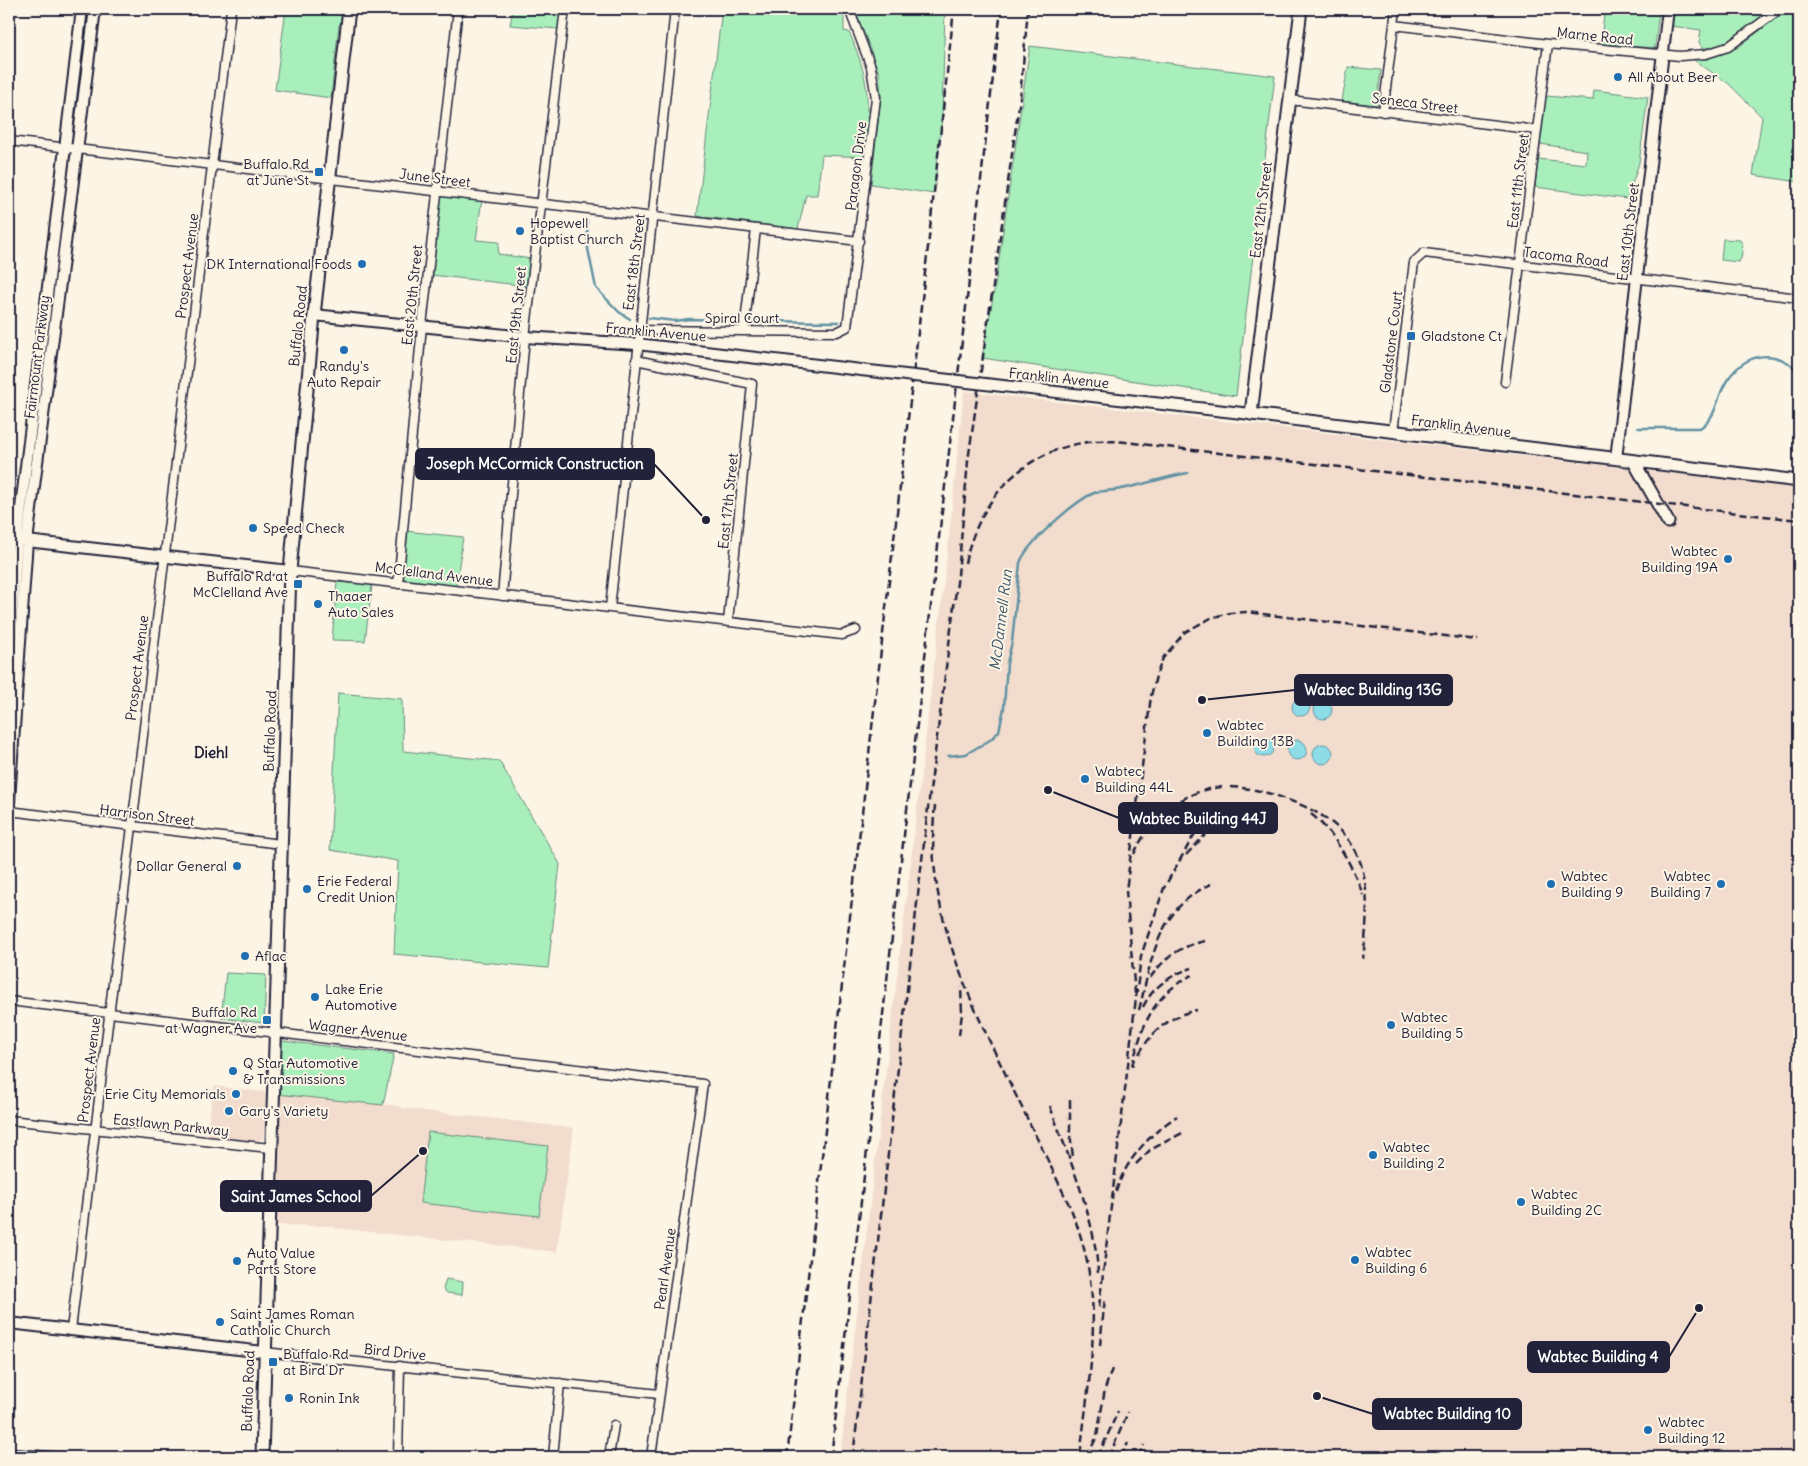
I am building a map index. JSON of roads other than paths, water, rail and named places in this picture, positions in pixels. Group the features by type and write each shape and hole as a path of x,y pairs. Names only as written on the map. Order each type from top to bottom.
{"main road":[{"name":"Buffalo Road","path":"262,1457 270,1148 290,571 328,177 349,9"},
{"name":"East 12th Street","path":"1251,414 1301,9"},
{"name":"Franklin Avenue","path":"1251,414 1799,481"},
{"path":"1634,462 1668,522"}],"street":[{"name":"Fairmount Parkway","path":"9,651 17,540 82,9"},
{"name":"Fairmount Parkway","path":"9,800 17,540 78,147 94,9"},
{"name":"Prospect Avenue","path":"71,1330 231,9"},
{"name":"East 20th Street","path":"398,584 436,190 458,9"},
{"name":"East 19th Street","path":"502,596 525,337 565,9"},
{"name":"East 18th Street","path":"610,608 637,344 675,9"},
{"name":"Paragon Drive","path":"844,330 849,322 876,98 871,67 849,9"},
{"path":"1383,112 1396,9"},
{"name":"East 10th Street","path":"1616,459 1668,9"},
{"name":"Marne Road","path":"1394,25 1662,56 1706,54 1728,47 1780,9"},
{"name":"East 11th Street","path":"1505,382 1548,44"},
{"name":"Seneca Street","path":"1290,100 1537,130"},
{"name":"June Street","path":"9,141 78,147 859,241"},
{"path":"744,331 756,229"},
{"name":"Tacoma Road","path":"1420,256 1428,253 1799,298"},
{"name":"Gladstone Court","path":"1393,432 1410,286 1414,262 1420,256"},
{"name":"Franklin Avenue","path":"314,315 525,337 637,344 1251,414"},
{"name":"Spiral Court","path":"639,330 837,332 844,330"},
{"name":"East 17th Street","path":"636,360 752,384 728,622"},
{"name":"McClelland Avenue","path":"17,540 842,635 856,630"},
{"name":"Harrison Street","path":"9,812 281,844"},
{"name":"Wagner Avenue","path":"9,1001 703,1084"},
{"name":"Pearl Avenue","path":"651,1457 703,1084"},
{"name":"Eastlawn Parkway","path":"9,1120 270,1148"},
{"name":"Bird Drive","path":"9,1323 659,1394"},
{"path":"398,1457 400,1366"},
{"path":"552,1457 560,1383"},
{"path":"609,1457 614,1426"},
{"path":"9,1453 63,1457"}],"water":[{"path":"1301,698 1307,701 1310,707 1307,713 1301,716 1295,713 1292,707 1295,701"},
{"path":"1323,701 1329,704 1332,710 1329,716 1323,719 1317,716 1314,710 1317,704"},
{"path":"1264,737 1271,740 1274,747 1271,754 1264,757 1257,754 1254,747 1257,740"},
{"path":"1297,740 1304,743 1307,750 1304,757 1297,760 1290,757 1287,750 1290,743"},
{"path":"1319,744 1327,744 1333,750 1333,758 1327,764 1319,764 1313,758 1313,750"}],"waterway":[{"path":"587,220 588,249 596,288 619,312 630,319"},
{"path":"649,318 675,321 689,319 733,320"},
{"path":"755,321 839,322"},
{"name":"McDannell Run","path":"1638,428 1700,428 1711,418 1728,379 1744,363 1753,359 1762,356 1781,359 1799,372"},
{"name":"McDannell Run","path":"948,756 966,754 990,740 999,731 1004,708 1007,663 1012,642 1020,563 1031,545 1064,514 1094,493 1118,490 1188,473"}],"railway":[{"path":"787,1457 954,9"},
{"path":"831,1457 1001,9"},
{"path":"853,1457 930,791 958,575 968,461 1020,98 1028,9"},
{"path":"965,563 972,539 982,517 1010,479 1028,465 1049,453 1072,445 1097,441 1128,442 1799,520"},
{"path":"1135,994 1126,891 1151,696 1163,658 1185,632 1211,618 1230,613 1246,612 1478,640"},
{"path":"1134,854 1149,828 1170,807 1196,793 1225,787"},
{"path":"1230,787 1264,792 1296,803 1321,815 1340,830 1353,847 1361,866 1366,886 1367,909 1363,959"},
{"path":"935,806 933,841 935,875 941,909 950,942 961,975 988,1038 1071,1209 1082,1242 1089,1273 1093,1332 1080,1457"},
{"path":"1099,1307 1141,956 1164,888 1207,812"},
{"path":"1186,855 1206,834 1221,812"},
{"path":"1311,814 1328,831 1342,851 1363,895"},
{"path":"1139,1010 1153,954 1168,921 1193,894 1211,884"},
{"path":"1150,978 1168,958 1181,949 1205,941"},
{"path":"1143,1007 1152,993 1163,982 1192,968"},
{"path":"1132,1066 1140,1037 1158,1002 1178,984 1192,975"},
{"path":"959,1035 962,1014 961,987"},
{"path":"1139,1054 1150,1038 1163,1025 1188,1012 1197,1010"},
{"path":"1070,1100 1070,1133 1073,1157"},
{"path":"1050,1106 1087,1209 1096,1251 1098,1273"},
{"path":"1116,1192 1126,1169 1140,1149 1157,1131 1177,1116"},
{"path":"1136,1164 1150,1150 1184,1132"},
{"path":"1100,1345 1105,1298"},
{"path":"1087,1457 1097,1436 1105,1389 1112,1369"},
{"path":"1098,1457 1118,1411"},
{"path":"1109,1457 1128,1412"},
{"path":"1121,1457 1128,1443"},
{"path":"1139,1457 1144,1445"},
{"path":"1358,1457 1359,1452"}],"place":[{"name":"All About Beer","path":"1618,77"},
{"name":"Buffalo Rd at June St","path":"319,172"},
{"name":"Hopewell Baptist Church","path":"520,231"},
{"name":"DK International Foods","path":"362,264"},
{"name":"Gladstone Ct","path":"1411,336"},
{"name":"Randy's Auto Repair","path":"344,350"},
{"name":"Joseph McCormick Construction","path":"706,520"},
{"name":"Speed Check","path":"253,528"},
{"name":"Wabtec Building 19A","path":"1728,559"},
{"name":"Buffalo Rd at McClelland Ave","path":"298,584"},
{"name":"Thaaer Auto Sales","path":"318,604"},
{"name":"Wabtec Building 13G","path":"1202,700"},
{"name":"Wabtec Building 13B","path":"1207,733"},
{"name":"Wabtec Building 44L","path":"1085,779"},
{"name":"Wabtec Building 44J","path":"1048,790"},
{"name":"Dollar General","path":"237,866"},
{"name":"Wabtec Building 9","path":"1551,884"},
{"name":"Wabtec Building 7","path":"1721,884"},
{"name":"Erie Federal Credit Union","path":"307,889"},
{"name":"Aflac","path":"245,956"},
{"name":"Lake Erie Automotive","path":"315,997"},
{"name":"Buffalo Rd at Wagner Ave","path":"267,1020"},
{"name":"Wabtec Building 5","path":"1391,1025"},
{"name":"Q Star Automotive & Transmissions","path":"233,1071"},
{"name":"Erie City Memorials","path":"236,1094"},
{"name":"Gary's Variety","path":"229,1111"},
{"name":"Saint James School","path":"423,1151"},
{"name":"Wabtec Building 2","path":"1373,1155"},
{"name":"Wabtec Building 2C","path":"1521,1202"},
{"name":"Wabtec Building 6","path":"1355,1260"},
{"name":"Auto Value Parts Store","path":"237,1261"},
{"name":"Wabtec Building 4","path":"1699,1308"},
{"name":"Saint James Roman Catholic Church","path":"220,1322"},
{"name":"Buffalo Rd at Bird Dr","path":"273,1362"},
{"name":"Wabtec Building 10","path":"1317,1396"},
{"name":"Ronin Ink","path":"289,1398"},
{"name":"Wabtec Building 12","path":"1648,1430"}],"district":[{"name":"Diehl","path":"211,753"}]}
